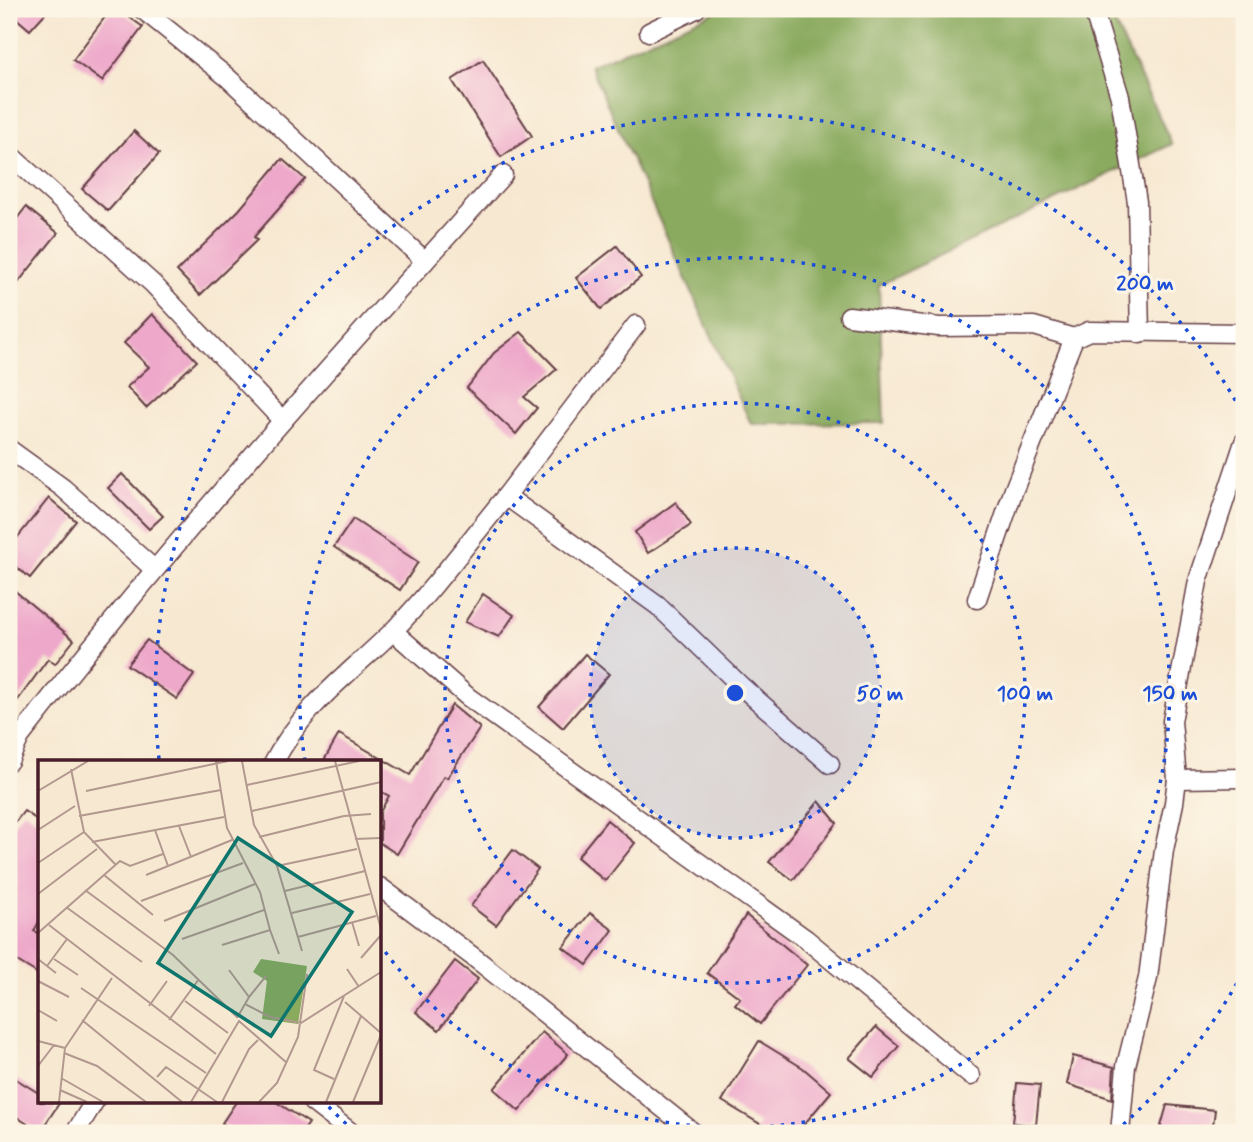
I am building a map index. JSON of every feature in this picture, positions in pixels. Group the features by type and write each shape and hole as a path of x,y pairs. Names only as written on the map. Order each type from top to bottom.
{"street":[{"path":"142,9 227,77 425,261"},
{"path":"649,32 696,9"},
{"path":"1093,9 1120,97 1137,202 1140,334"},
{"path":"9,154 153,284 281,419"},
{"path":"9,761 15,732 281,419 503,175"},
{"path":"849,316 939,327 1034,327 1074,338 1089,331 1244,334"},
{"path":"275,760 283,744 316,700 393,631 506,496 636,326"},
{"path":"977,598 1013,492 1074,338"},
{"path":"1120,1133 1126,1066 1148,978 1164,850 1177,779 1172,721 1198,581 1244,442"},
{"path":"9,449 63,488 154,569"},
{"path":"506,496 658,606 741,686 830,764"},
{"path":"393,631 468,697 806,939 971,1076"},
{"path":"1177,779 1244,778"},
{"path":"382,888 480,962 694,1133"},
{"path":"75,1133 93,1104"},
{"path":"315,1104 352,1133"}],"green space":[{"path":"721,9 1108,9 1172,144 879,285 884,423 751,424 590,66"}],"building":[{"path":"9,9 49,9 30,30 9,12"},
{"path":"111,9 118,9 143,27 102,81 73,60"},
{"path":"483,60 532,136 501,157 452,80"},
{"path":"134,131 159,154 108,211 82,189"},
{"path":"282,159 305,179 254,237 257,240 200,295 177,271 239,210"},
{"path":"26,207 58,233 9,294 9,229"},
{"path":"617,246 641,277 601,309 576,278"},
{"path":"152,314 197,361 146,408 127,387 149,367 124,343"},
{"path":"521,332 557,369 524,397 537,408 516,434 467,388 494,353"},
{"path":"122,474 163,516 149,529 108,488"},
{"path":"49,498 76,521 30,578 9,561 9,548"},
{"path":"676,502 691,525 648,553 635,532"},
{"path":"353,519 418,562 400,590 334,547"},
{"path":"9,586 74,640 55,664 48,659 18,700 9,694"},
{"path":"483,594 514,615 499,637 465,622"},
{"path":"147,640 194,675 177,699 127,665"},
{"path":"585,654 609,674 563,728 539,707"},
{"path":"452,705 480,728 447,778 444,776 397,854 382,844 382,808 389,796 382,792 382,760 324,760 339,734 410,775"},
{"path":"819,801 837,823 793,880 769,862"},
{"path":"24,811 38,821 38,924 34,931 38,933 38,974 9,956 9,830"},
{"path":"607,820 635,843 605,881 577,857"},
{"path":"513,850 538,869 496,925 471,906"},
{"path":"590,913 613,930 587,965 563,947"},
{"path":"746,915 807,965 760,1024 735,1004 740,998 707,973"},
{"path":"455,961 478,979 439,1030 416,1012"},
{"path":"876,1027 899,1046 873,1077 849,1058"},
{"path":"542,1032 568,1054 519,1111 494,1089"},
{"path":"759,1041 803,1068 831,1092 797,1133 752,1133 760,1124 722,1101"},
{"path":"1073,1056 1114,1067 1112,1099 1067,1084"},
{"path":"16,1079 38,1093 38,1104 59,1104 40,1132 9,1112 9,1091"},
{"path":"1017,1083 1040,1085 1036,1125 1013,1123"},
{"path":"235,1104 279,1104 309,1123 302,1133 237,1133 222,1123"},
{"path":"1167,1105 1215,1110 1212,1133 1159,1133"}]}
